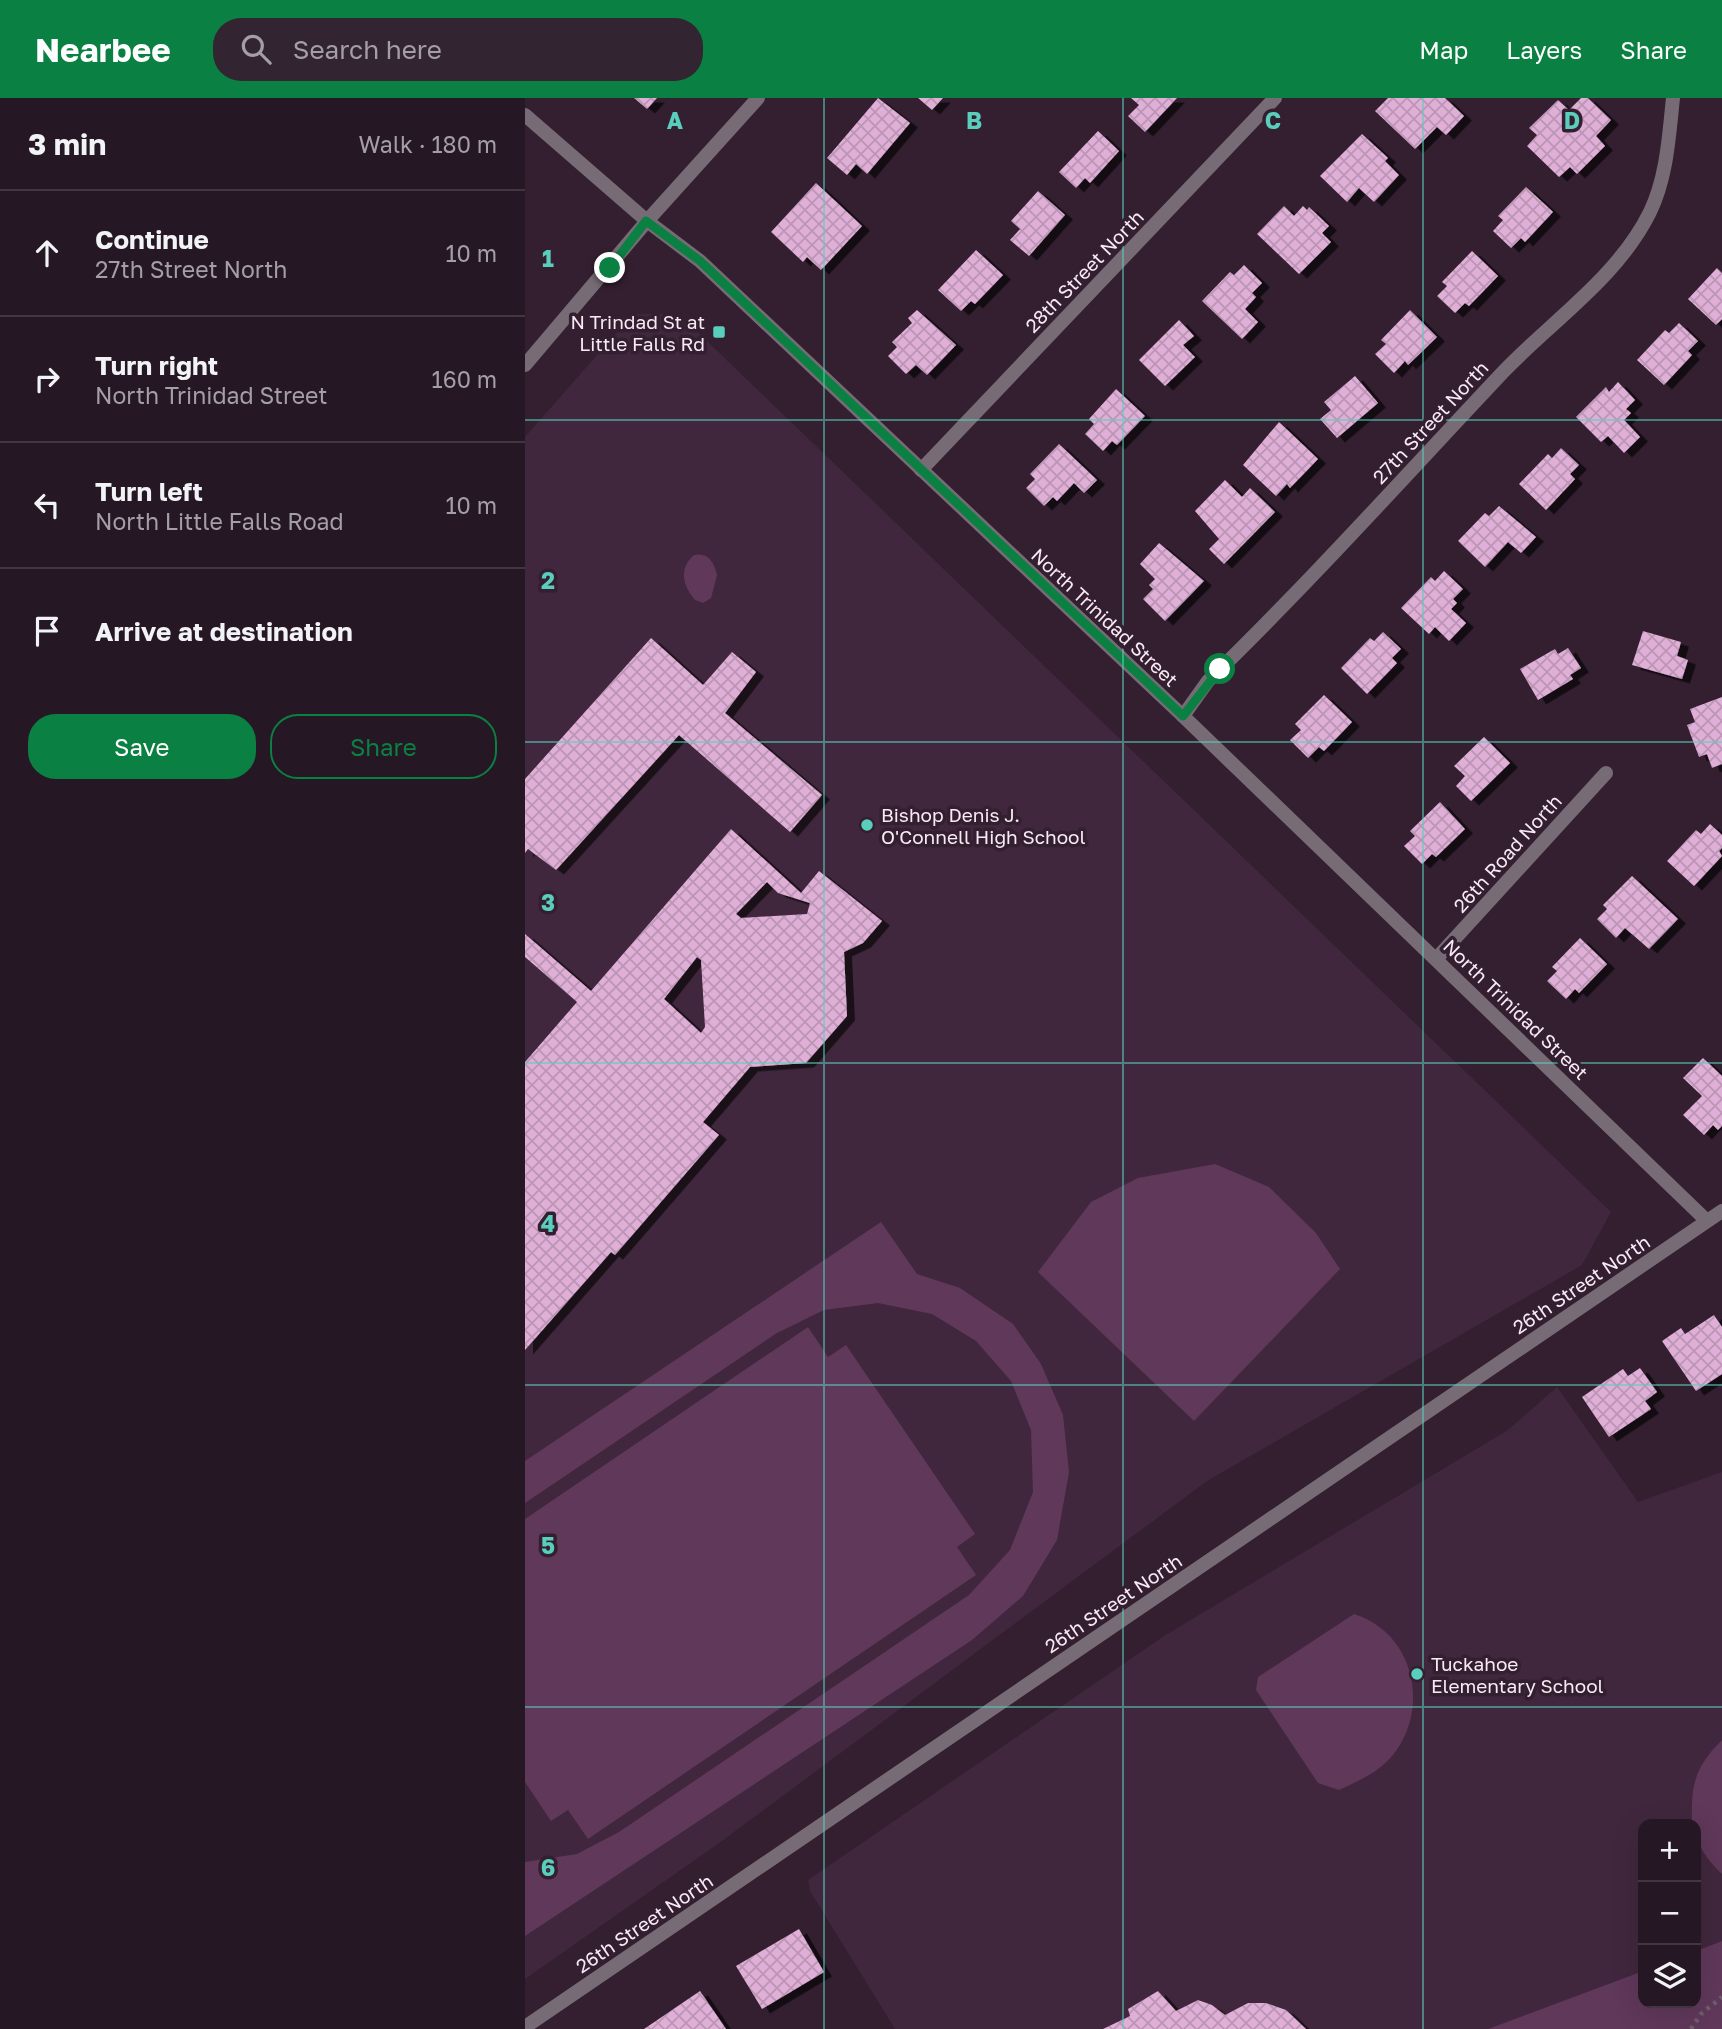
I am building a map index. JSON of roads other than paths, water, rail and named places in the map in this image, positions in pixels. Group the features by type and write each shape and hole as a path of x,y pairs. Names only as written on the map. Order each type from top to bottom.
{"street":[{"path":"525,365 646,221 758,98"},
{"name":"28th Street North","path":"921,470 1275,98"},
{"name":"27th Street North","path":"1183,716 1208,681 1506,369 1600,279 1650,211 1660,185 1673,98"},
{"name":"North Trinidad Street","path":"525,115 646,221 700,261 1437,958 1706,1220"},
{"name":"26th Road North","path":"1437,958 1606,773"},
{"name":"26th Street North","path":"525,2027 1722,1211"}],"place":[{"name":"N Trindad St at Little Falls Rd","path":"719,332"},
{"name":"Bishop Denis J. O'Connell High School","path":"867,825"},
{"name":"Tuckahoe Elementary School","path":"1417,1674"}]}
